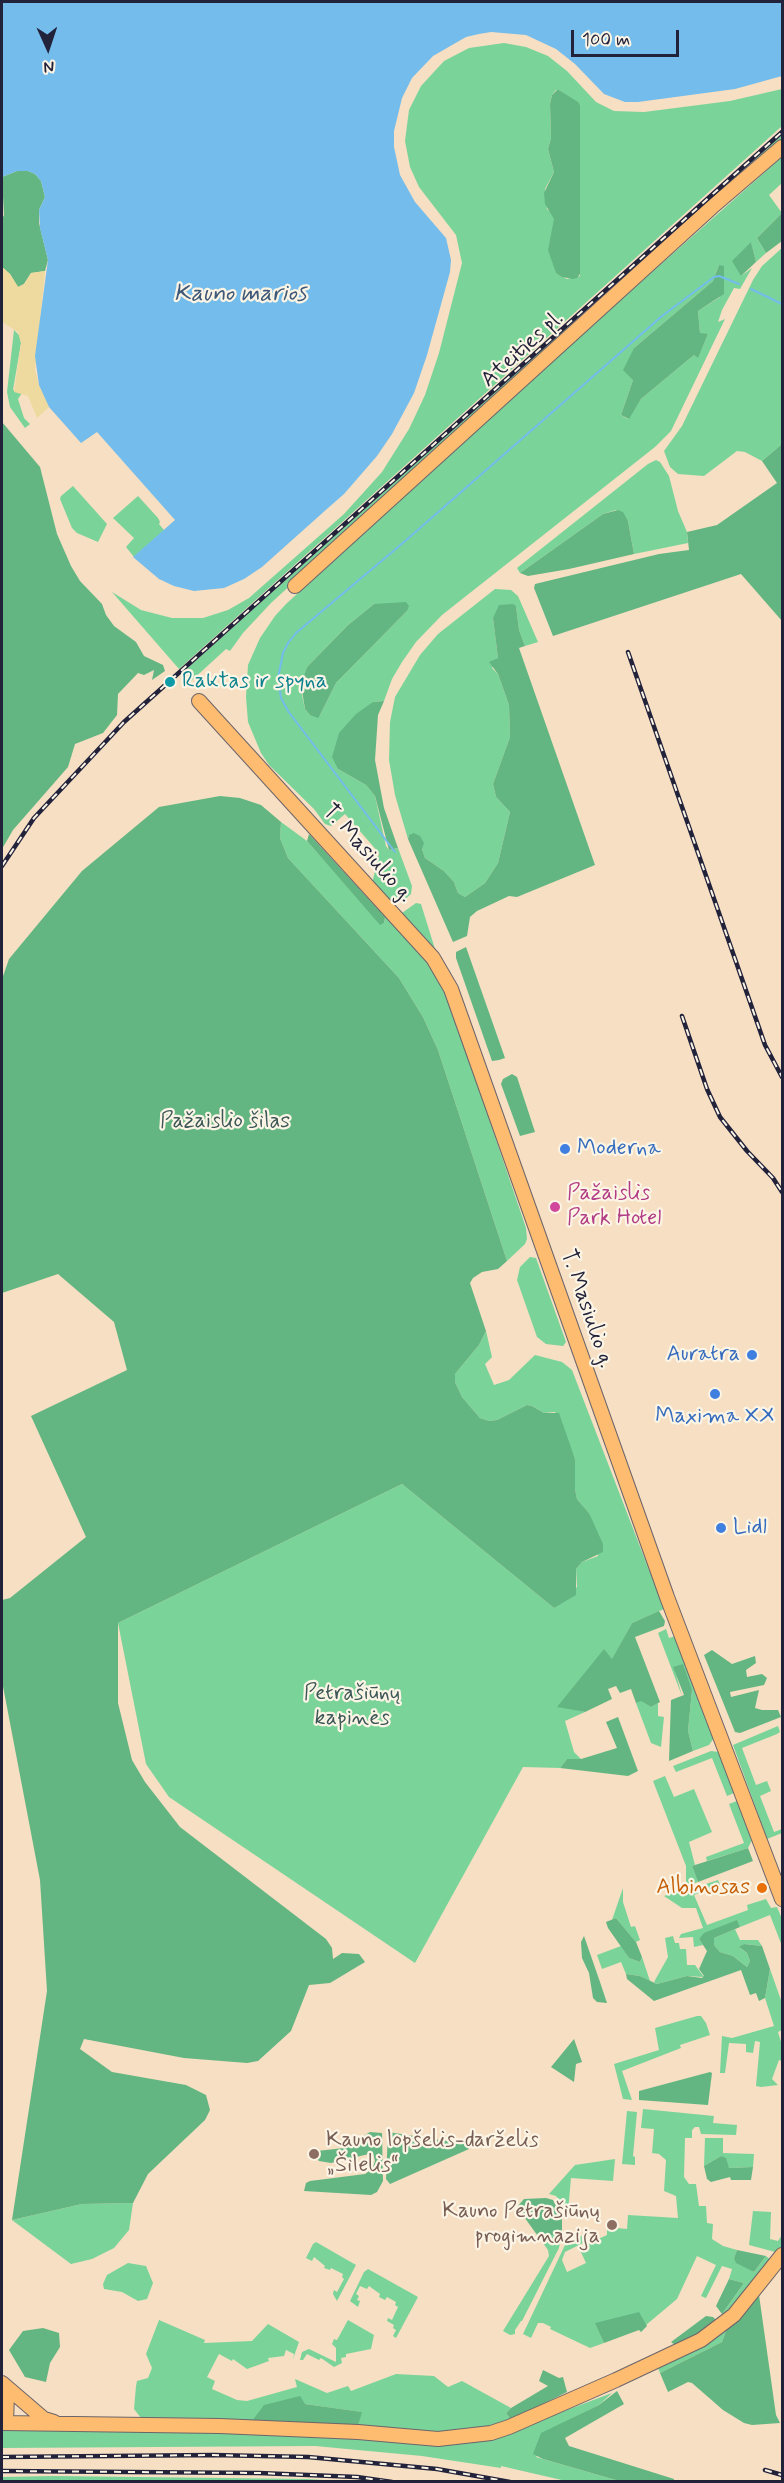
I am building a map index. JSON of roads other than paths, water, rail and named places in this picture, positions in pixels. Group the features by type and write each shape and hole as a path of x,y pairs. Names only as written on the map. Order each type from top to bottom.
{"main road":[{"name":"Ateities pl.","path":"295,586 686,231 783,147"},
{"name":"T. Masiulio g.","path":"199,701 433,958 451,989 663,1586 783,1899"},
{"path":"2,2384 7,2393 4,2423 220,2426 358,2432 424,2439 491,2433 678,2352 716,2329 745,2303 783,2255"},
{"path":"2,2384 44,2418 59,2423"}],"water":[{"name":"Kauno marios","path":"2,2 782,2 782,76 735,89 625,102 604,94 575,64 556,49 526,35 491,32 479,34 466,37 433,56 412,78 402,98 394,131 394,147 400,175 415,202 446,238 451,260 450,272 427,355 414,393 377,456 344,494 262,567 244,579 224,588 194,591 159,579 133,557 175,520 97,432 81,443 49,407 39,385 35,356 48,260 40,228 39,210 45,197 41,181 35,174 28,171 17,171 2,177"}],"waterway":[{"path":"395,852 288,711 281,698 278,678 283,653 288,643 296,633 404,542 662,316 714,277 719,276 739,284"},
{"path":"751,289 782,304"}],"railway":[{"path":"2,866 34,818 124,722 782,132"},
{"path":"628,652 765,1045 782,1077"},
{"path":"682,1016 707,1089 720,1117 747,1151 773,1178 782,1192"},
{"path":"2,2457 213,2455 308,2457 437,2469 510,2482"},
{"path":"765,2470 782,2475"},
{"path":"2,2471 259,2473 357,2477 392,2482"}],"place":[{"name":"Raktas ir spyna","path":"170,682"},
{"name":"Moderna","path":"565,1149"},
{"name":"Pažaislis Park Hotel","path":"555,1207"},
{"name":"Auratra","path":"752,1355"},
{"name":"Maxima XX","path":"715,1394"},
{"name":"Lidl","path":"721,1528"},
{"name":"Albinosas","path":"762,1888"},
{"name":"Kauno lopšelis-darželis „Šilelis“","path":"314,2154"},
{"name":"Kauno Petrašiūnų progimnazija","path":"612,2225"}],"park label":[{"name":"Pažaislio šilas","path":"225,1122"},
{"name":"Petrašiūnų kapinės","path":"352,1706"}]}
